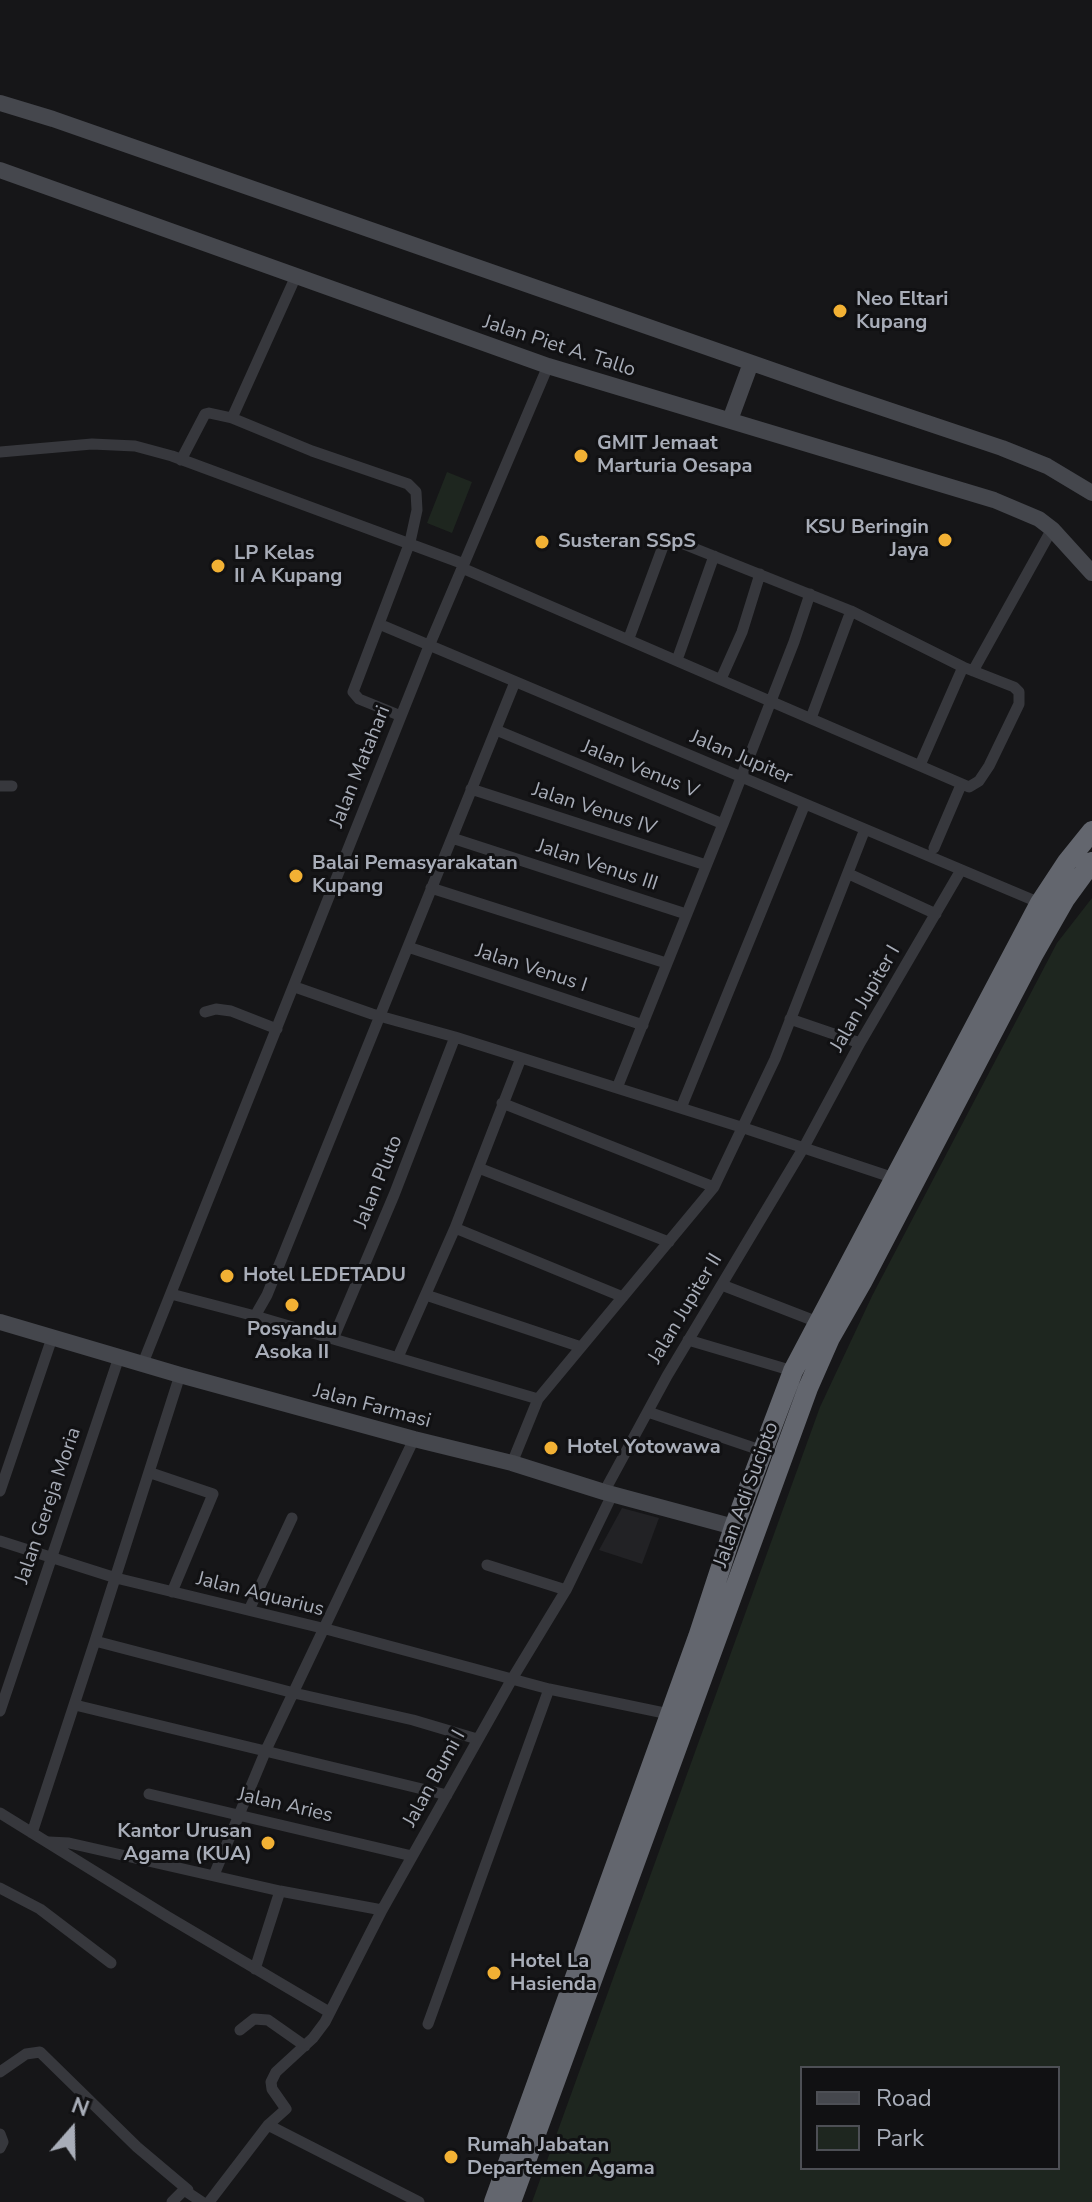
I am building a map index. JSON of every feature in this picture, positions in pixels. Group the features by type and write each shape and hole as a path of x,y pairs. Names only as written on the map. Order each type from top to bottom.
{"highway":[{"name":"Jalan Adi Sucipto","path":"494,2202 808,1388 876,1231 894,1178 1040,903 1092,831"},
{"name":"Jalan Adi Sucipto","path":"511,2202 669,1714 734,1527 793,1371 1046,930 1092,862"}],"main road":[{"path":"0,103 1002,448 1047,466 1092,493"},
{"name":"Jalan Piet A. Tallo","path":"0,170 548,366 994,500 1039,519 1092,573"},
{"path":"730,420 751,363"},
{"name":"Jalan Farmasi","path":"0,1322 180,1375 512,1463 734,1527"}],"street":[{"path":"232,418 296,276"},
{"name":"Jalan Matahari","path":"143,1363 429,646 548,366"},
{"path":"181,460 205,414 209,413 232,418 321,455 408,484 418,497 410,542 353,695 401,716"},
{"path":"0,452 123,443 181,460 410,542 961,785 969,787 979,781 1021,696 1014,687 968,669 851,611 671,539 665,541 629,638"},
{"path":"920,765 968,669 1052,529"},
{"path":"677,660 714,556"},
{"path":"721,679 742,632 760,574"},
{"path":"617,1088 723,824 810,594"},
{"path":"811,718 851,611"},
{"name":"Jalan Jupiter","path":"379,624 1040,903"},
{"path":"255,1316 267,1295 515,682"},
{"name":"Jalan Venus V","path":"496,730 723,824"},
{"path":"934,848 961,785"},
{"name":"Jalan Venus IV","path":"471,789 706,865"},
{"path":"681,1108 805,804"},
{"path":"512,1463 538,1399 714,1187 744,1128 790,1019 865,829"},
{"name":"Jalan Venus III","path":"452,838 686,914"},
{"name":"Jalan Jupiter I","path":"804,1147 860,1043 961,870"},
{"path":"849,874 936,914"},
{"path":"431,888 666,963"},
{"name":"Jalan Venus I","path":"408,947 643,1025"},
{"path":"295,987 894,1178"},
{"path":"205,1012 216,1009 231,1011 277,1029"},
{"path":"790,1019 860,1043"},
{"name":"Jalan Pluto","path":"333,1339 394,1195 455,1037"},
{"path":"398,1357 455,1228 521,1058"},
{"path":"502,1103 714,1187"},
{"name":"Jalan Jupiter II","path":"608,1492 688,1340 804,1147"},
{"path":"479,1168 669,1242"},
{"path":"455,1228 623,1297"},
{"path":"722,1285 820,1323"},
{"path":"171,1294 538,1399"},
{"path":"426,1295 581,1347"},
{"path":"0,1491 52,1338"},
{"path":"688,1340 793,1371"},
{"name":"Jalan Gereja Moria","path":"0,1711 119,1357"},
{"path":"32,1833 151,1473 180,1375"},
{"path":"648,1412 763,1451"},
{"path":"214,1875 266,1750 414,1439"},
{"path":"151,1473 213,1494 172,1592"},
{"name":"Jalan Bumi I","path":"268,2125 286,2109 270,2085 276,2072 321,2029 382,1910 477,1739 566,1590 608,1492"},
{"path":"249,1610 292,1518"},
{"name":"Jalan Aquarius","path":"0,1541 116,1578 326,1629 549,1689 669,1714"},
{"path":"487,1565 566,1590"},
{"path":"95,1641 294,1693 413,1720 477,1739"},
{"path":"428,2024 549,1689"},
{"path":"75,1705 447,1795"},
{"name":"Jalan Aries","path":"149,1794 412,1856"},
{"path":"0,1813 329,2012"},
{"path":"48,1842 69,1843 280,1891 382,1910"},
{"path":"0,1888 40,1909 111,1963"},
{"path":"255,1969 280,1891"},
{"path":"240,2030 254,2019 261,2018 305,2046"},
{"path":"0,2072 32,2051 40,2052 137,2147 202,2202"},
{"path":"209,2202 268,2125 402,2199 419,2202"},
{"path":"0,2134 3,2142 0,2148"},
{"path":"173,2201 182,2191 188,2190"}],"shaded area":[{"path":"622,1508 659,1518 642,1564 599,1550"}],"green space":[{"path":"447,472 472,482 452,533 427,523"},
{"path":"1092,898 1092,2202 532,2202 820,1407 872,1296 1057,943"}],"place":[{"name":"Neo Eltari Kupang","path":"840,311"},
{"name":"GMIT Jemaat Marturia Oesapa","path":"581,456"},
{"name":"KSU Beringin Jaya","path":"945,540"},
{"name":"Susteran SSpS","path":"542,542"},
{"name":"LP Kelas II A Kupang","path":"218,566"},
{"name":"Balai Pemasyarakatan Kupang","path":"296,876"},
{"name":"Hotel LEDETADU","path":"227,1276"},
{"name":"Posyandu Asoka II","path":"292,1305"},
{"name":"Hotel Yotowawa","path":"551,1448"},
{"name":"Kantor Urusan Agama (KUA)","path":"268,1843"},
{"name":"Hotel La Hasienda","path":"494,1973"},
{"name":"Rumah Jabatan Departemen Agama","path":"451,2157"}]}
